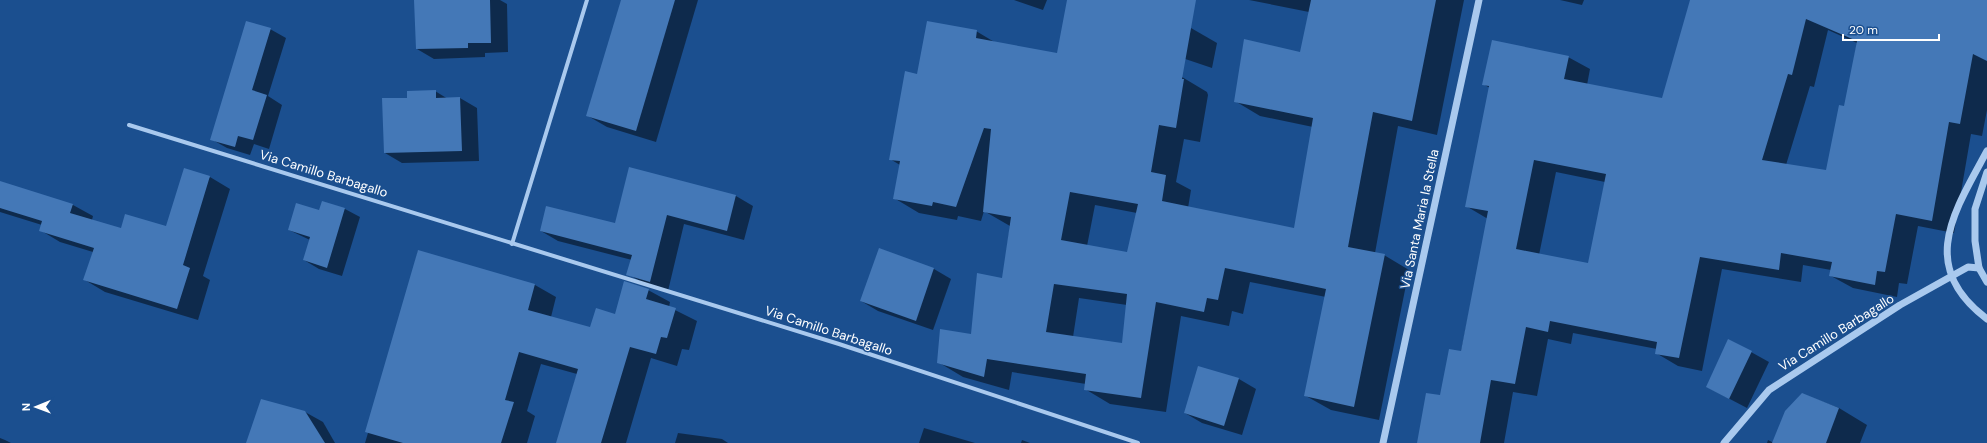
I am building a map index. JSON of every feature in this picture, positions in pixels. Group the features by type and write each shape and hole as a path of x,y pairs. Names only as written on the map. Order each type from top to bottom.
{"street":[{"path":"512,244 587,0"},
{"name":"Via Santa Maria la Stella","path":"1382,443 1478,0"},
{"name":"Via Camillo Barbagallo","path":"129,125 839,344 1138,443"},
{"path":"1987,151 1956,210 1948,235 1950,277 1971,307 1987,319"},
{"path":"1987,172 1975,209 1975,241 1979,268 1987,282"},
{"name":"Via Camillo Barbagallo","path":"1724,443 1768,390 1900,306 1950,277 1968,267 1979,268"}],"building":[{"path":"414,0 490,0 491,43 468,43 468,48 416,49"},
{"path":"621,0 675,0 636,131 586,116"},
{"path":"1067,0 1196,0 1182,79 1184,79 1176,128 1159,125 1151,172 1166,175 1162,201 1294,228 1313,118 1234,102 1244,39 1300,52 1311,0 1436,0 1412,121 1373,112 1348,247 1385,254 1354,407 1304,396 1326,289 1225,268 1218,300 1207,298 1204,312 1156,302 1141,398 1084,390 1086,374 987,359 984,377 937,363 940,329 971,334 977,273 1002,278 1011,217 983,212 991,129 984,128 956,207 933,202 932,206 893,199 900,161 889,160 905,71 917,74 927,21 977,30 976,38 1057,53","holes":["1070,192 1138,204 1127,252 1061,240","1054,284 1127,294 1122,343 1046,332"]},
{"path":"1690,0 1987,0 1987,61 1973,54 1960,124 1949,122 1932,221 1896,214 1885,272 1877,271 1875,285 1829,276 1832,262 1781,253 1779,270 1700,257 1679,358 1655,354 1657,342 1550,321 1548,332 1526,327 1515,384 1491,380 1480,443 1417,443 1426,393 1440,395 1449,349 1461,351 1488,211 1465,207 1489,86 1482,85 1492,40 1569,56 1564,79 1662,98","holes":["1806,19 1857,41 1844,106 1839,105 1826,170 1762,160 1788,74 1792,75","1534,160 1606,174 1588,263 1516,249"]},
{"path":"246,21 271,28 252,90 267,95 253,140 238,136 235,147 210,140"},
{"path":"436,90 436,98 460,97 462,151 384,153 382,98 407,98 407,91"},
{"path":"629,167 736,195 727,231 667,215 650,282 626,275 632,255 540,231 546,206 615,223"},
{"path":"184,168 210,176 183,265 190,268 177,309 83,280 94,248 39,231 42,221 0,208 0,181 73,204 70,213 121,228 125,214 166,226"},
{"path":"322,201 345,208 327,268 303,260 310,237 288,230 296,203 319,210"},
{"path":"879,248 934,268 916,321 860,301"},
{"path":"418,250 535,284 528,310 590,327 596,308 615,314 624,281 649,289 646,299 676,308 667,338 661,337 656,354 630,347 601,443 556,443 578,369 519,352 505,400 514,402 501,443 403,443 365,432"},
{"path":"1728,339 1752,351 1729,399 1706,387"},
{"path":"1198,366 1239,378 1224,426 1184,413"},
{"path":"1802,393 1839,408 1826,443 1772,443 1785,411"},
{"path":"261,399 305,411 325,443 246,443"}]}
